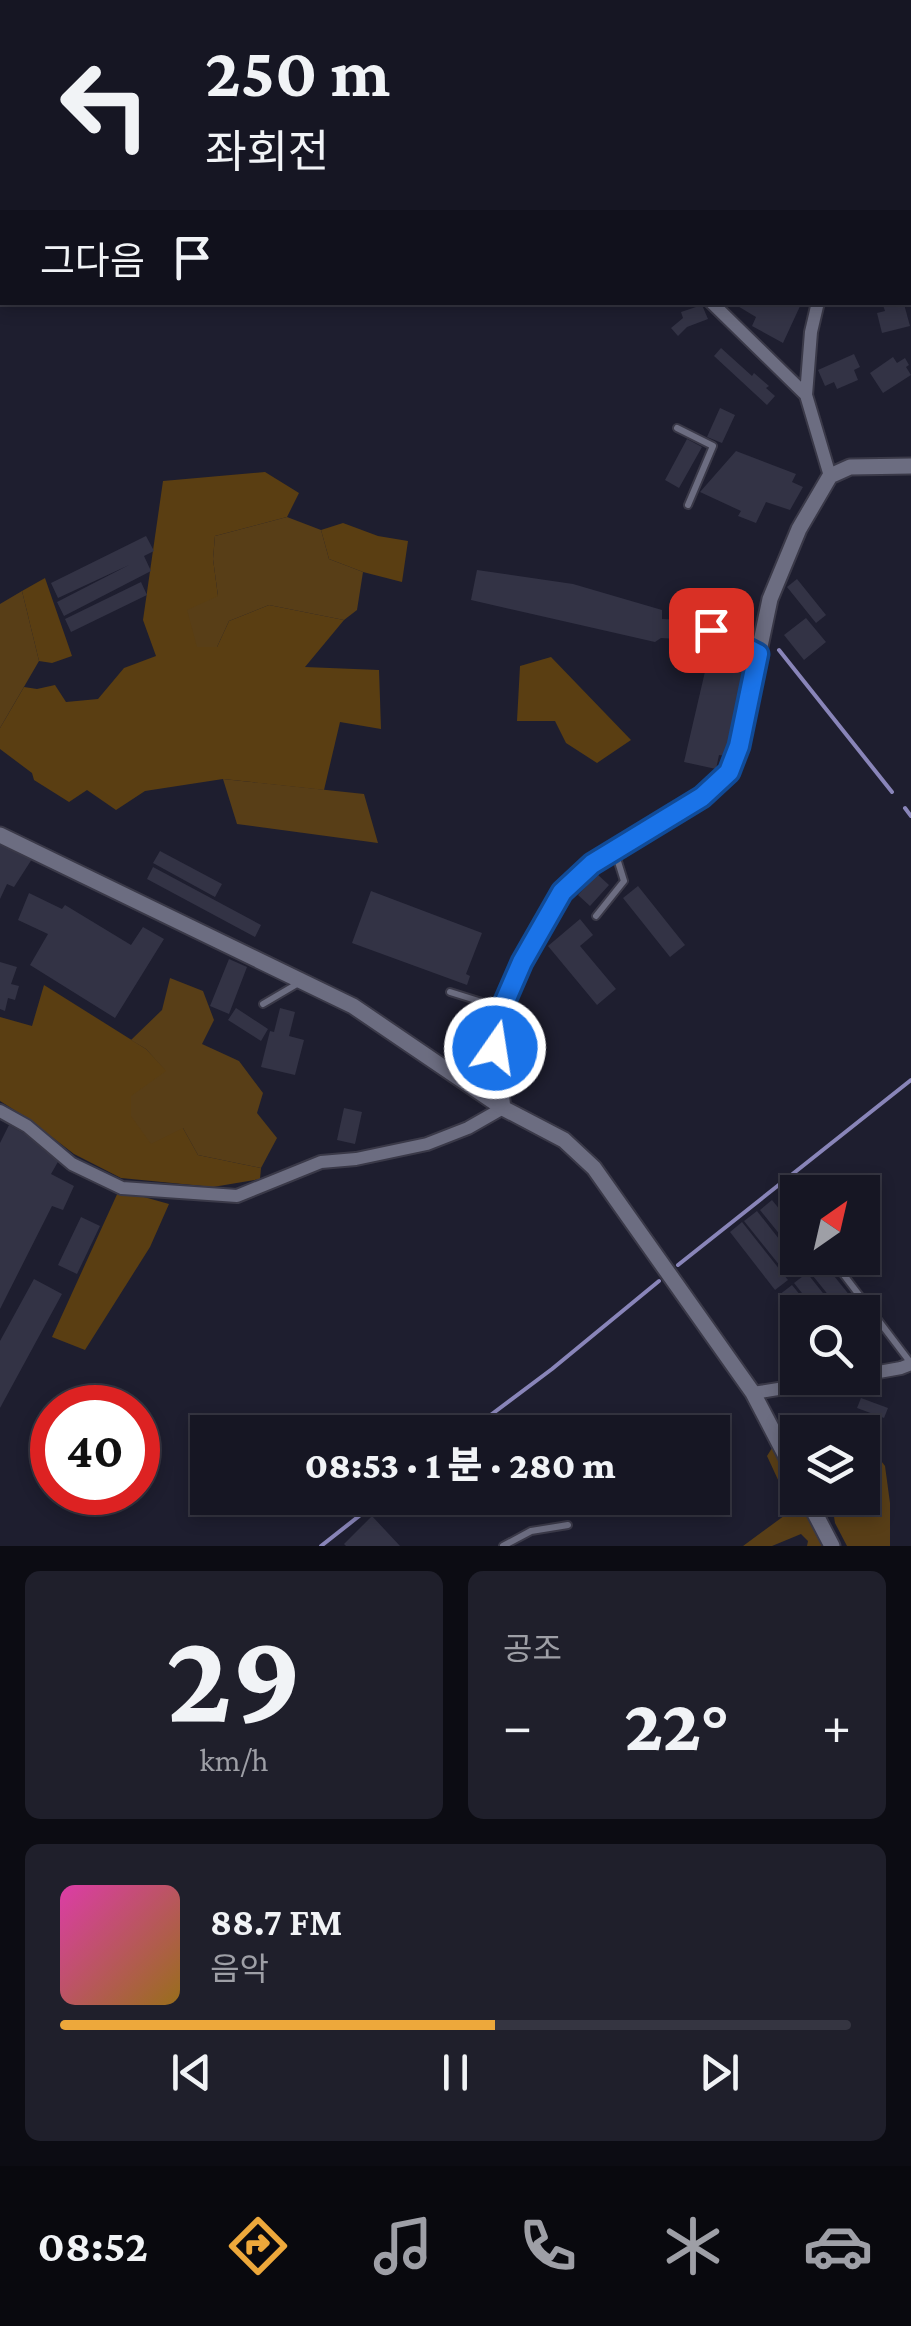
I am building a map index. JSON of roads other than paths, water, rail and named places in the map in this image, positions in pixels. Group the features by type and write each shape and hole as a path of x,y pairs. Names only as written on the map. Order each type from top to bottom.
{"street":[{"path":"714,305 806,395"},
{"path":"817,305 806,395 830,476"},
{"path":"503,1108 495,1048 502,1008 522,962 562,892 592,864 702,797 729,772 739,746 770,599 799,529 830,476 850,467 911,466"},
{"path":"0,835 353,1006 503,1108 564,1140 594,1168 752,1393 780,1445"},
{"path":"0,1111 27,1126 72,1164 122,1188 237,1196 321,1162 428,1144 503,1108"},
{"path":"880,1372 911,1363"},
{"path":"752,1393 780,1389"},
{"path":"816,1515 832,1546"}],"lane":[{"path":"678,428 713,446 688,505"},
{"path":"711,630 758,654"},
{"path":"596,916 624,882 615,851"},
{"path":"263,1004 303,980"},
{"path":"450,992 502,1008"},
{"path":"844,1275 911,1363"},
{"path":"503,1546 531,1531 568,1525"}],"waterway":[{"path":"779,650 892,792"},
{"path":"905,808 911,816"},
{"path":"678,1265 911,1080"},
{"path":"491,1415 659,1281"},
{"path":"321,1546 360,1515"}]}
